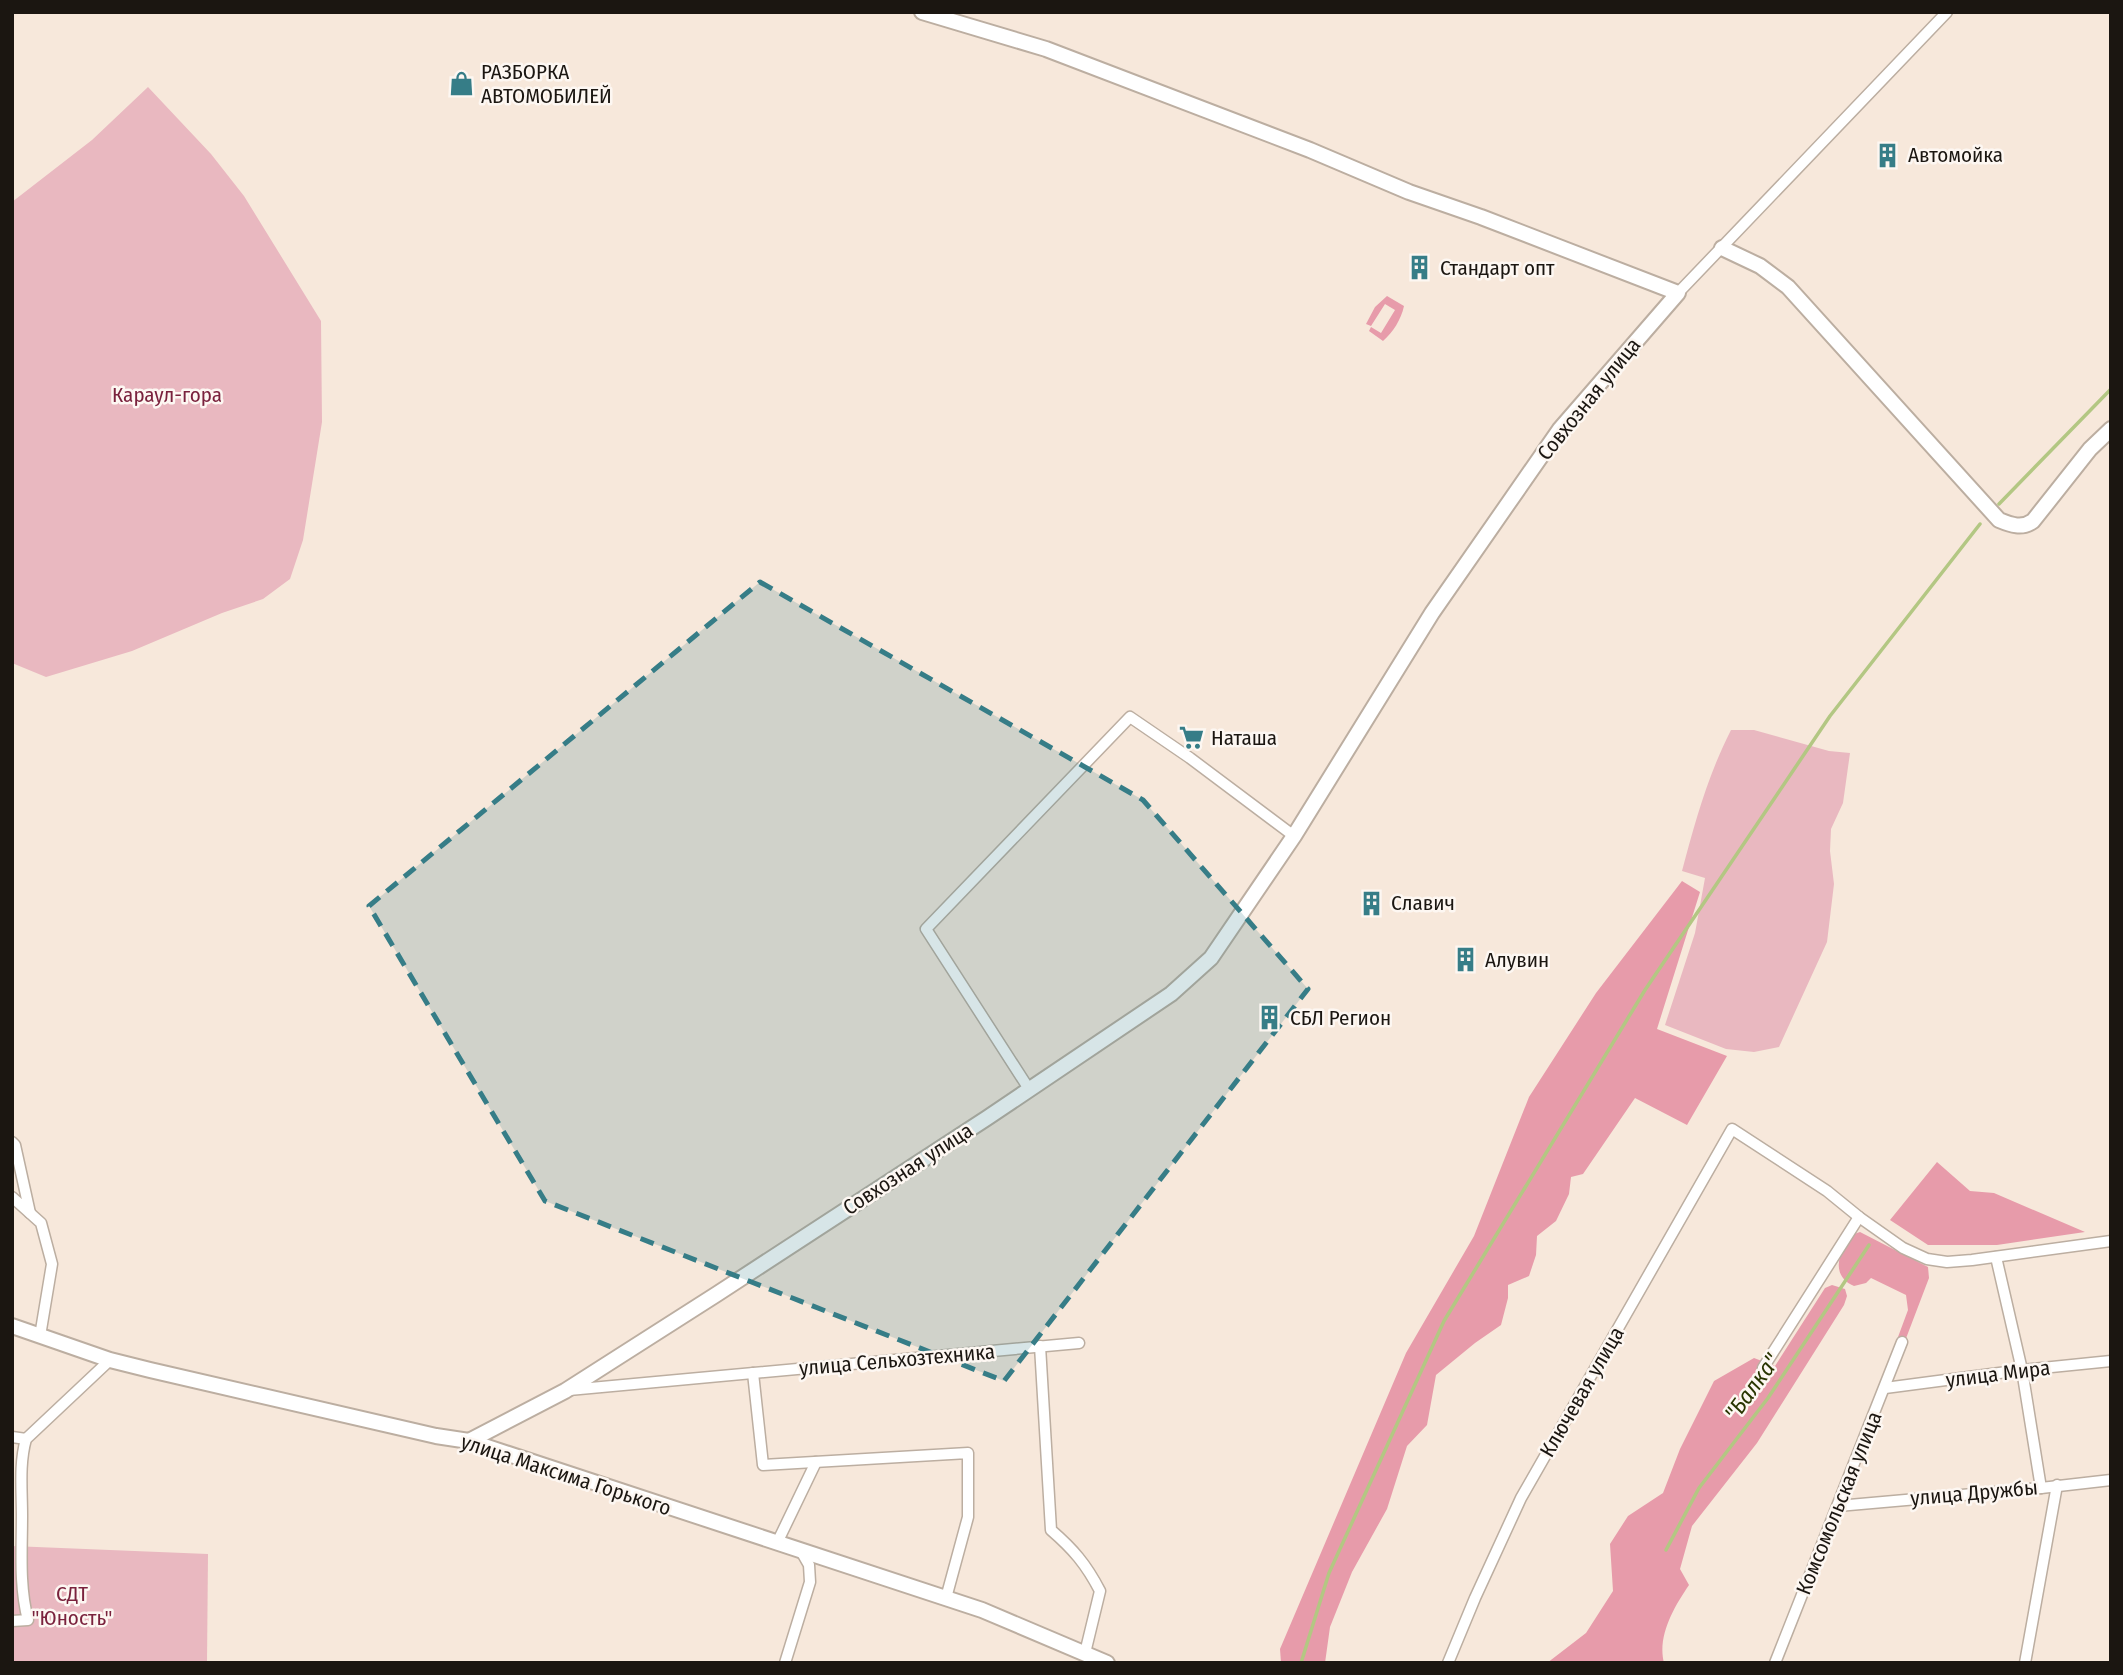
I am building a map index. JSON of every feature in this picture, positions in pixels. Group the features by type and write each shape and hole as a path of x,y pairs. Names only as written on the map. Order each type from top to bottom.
{"street":[{"path":"922,12 1046,49 1298,145 1409,192 1678,293"},
{"name":"Совхозная улица","path":"469,1441 565,1391 678,1319 1171,994 1211,958 1294,835 1432,613 1560,429 1678,293 1947,12"},
{"path":"1722,248 1760,265 1787,287 1999,520 2019,526 2034,522 2090,449 2111,429"},
{"path":"1029,1089 926,929 1130,717 1294,835"},
{"name":"Ключевая улица","path":"1448,1663 1521,1498 1732,1129 1827,1191 1859,1217"},
{"path":"12,1142 15,1145 30,1213"},
{"path":"12,1197 41,1223 52,1264 40,1336"},
{"path":"1763,1368 1859,1217 1903,1248 1927,1259 1947,1262 2111,1241"},
{"path":"1996,1257 2022,1370 2041,1488"},
{"name":"улица Максима Горького","path":"12,1326 110,1360 436,1436 469,1441 982,1610 1107,1663"},
{"name":"Комсомольская улица","path":"1775,1663 1902,1342"},
{"name":"улица Сельхозтехника","path":"565,1391 1079,1343"},
{"path":"1040,1346 1051,1530 1072,1548 1089,1570 1100,1591 1085,1653"},
{"path":"12,1476 26,1439 110,1360"},
{"name":"улица Мира","path":"1885,1388 2111,1361"},
{"path":"753,1373 763,1465 968,1452 968,1517 946,1598"},
{"path":"12,1437 26,1439"},
{"path":"12,1621 28,1620 22,1601 22,1454"},
{"path":"777,1543 816,1462"},
{"name":"улица Дружбы","path":"1838,1506 2111,1480"},
{"path":"2025,1663 2057,1485"},
{"path":"785,1663 810,1582 809,1565 802,1551"}],"highlighted area":[{"path":"760,582 1143,800 1308,989 1004,1381 545,1201 369,906"}],"green space":[{"name":"Караул-гора","path":"148,87 211,154 244,196 321,321 322,422 303,540 290,579 263,599 222,613 132,651 46,677 12,663 12,202 92,140"},
{"path":"1731,730 1754,730 1829,751 1850,753 1843,803 1831,829 1830,851 1834,884 1827,942 1779,1047 1754,1052 1726,1049 1665,1025 1695,933 1705,878 1682,871 1709,781"},
{"name":"СДТ \"Юность\"","path":"12,1546 208,1554 207,1663 12,1663"}],"shaded area":[{"path":"1387,296 1404,306 1396,325 1383,341 1369,331 1371,327 1381,333 1395,310 1385,304 1371,326 1366,324 1375,307"},
{"path":"1682,881 1700,892 1657,1029 1727,1056 1687,1125 1635,1098 1583,1174 1571,1177 1569,1194 1556,1221 1537,1236 1536,1255 1529,1276 1508,1285 1508,1298 1501,1325 1436,1375 1427,1425 1407,1446 1387,1509 1352,1572 1330,1627 1325,1663 1281,1663 1280,1649 1406,1353 1474,1236 1529,1097 1596,993"},
{"path":"1937,1162 1970,1191 1994,1193 2085,1232 1997,1245 1928,1245 1890,1220"},
{"path":"1860,1232 1928,1267 1929,1278 1905,1341 1898,1337 1908,1310 1906,1295 1871,1278 1866,1283 1854,1286 1841,1275 1841,1254 1854,1234"},
{"path":"1832,1285 1845,1289 1847,1296 1844,1305 1757,1443 1692,1526 1680,1569 1689,1585 1665,1632 1662,1653 1664,1663 1547,1663 1586,1633 1613,1591 1610,1544 1628,1516 1663,1493 1680,1449 1714,1381 1754,1358 1775,1366 1825,1288"}],"waterway":[{"path":"1999,504 2111,389"},
{"path":"1301,1663 1329,1573 1444,1321 1645,990 1830,716 1980,524"},
{"name":"\"Балка\"","path":"1666,1550 1699,1488 1768,1398 1869,1245"}],"place":[{"name":"РАЗБОРКА АВТОМОБИЛЕЙ","path":"461,84"},
{"name":"Автомойка","path":"1888,155"},
{"name":"Стандарт опт","path":"1420,268"},
{"name":"Наташа","path":"1191,738"},
{"name":"Славич","path":"1371,903"},
{"name":"Алувин","path":"1465,960"},
{"name":"СБЛ Регион","path":"1270,1018"}]}
